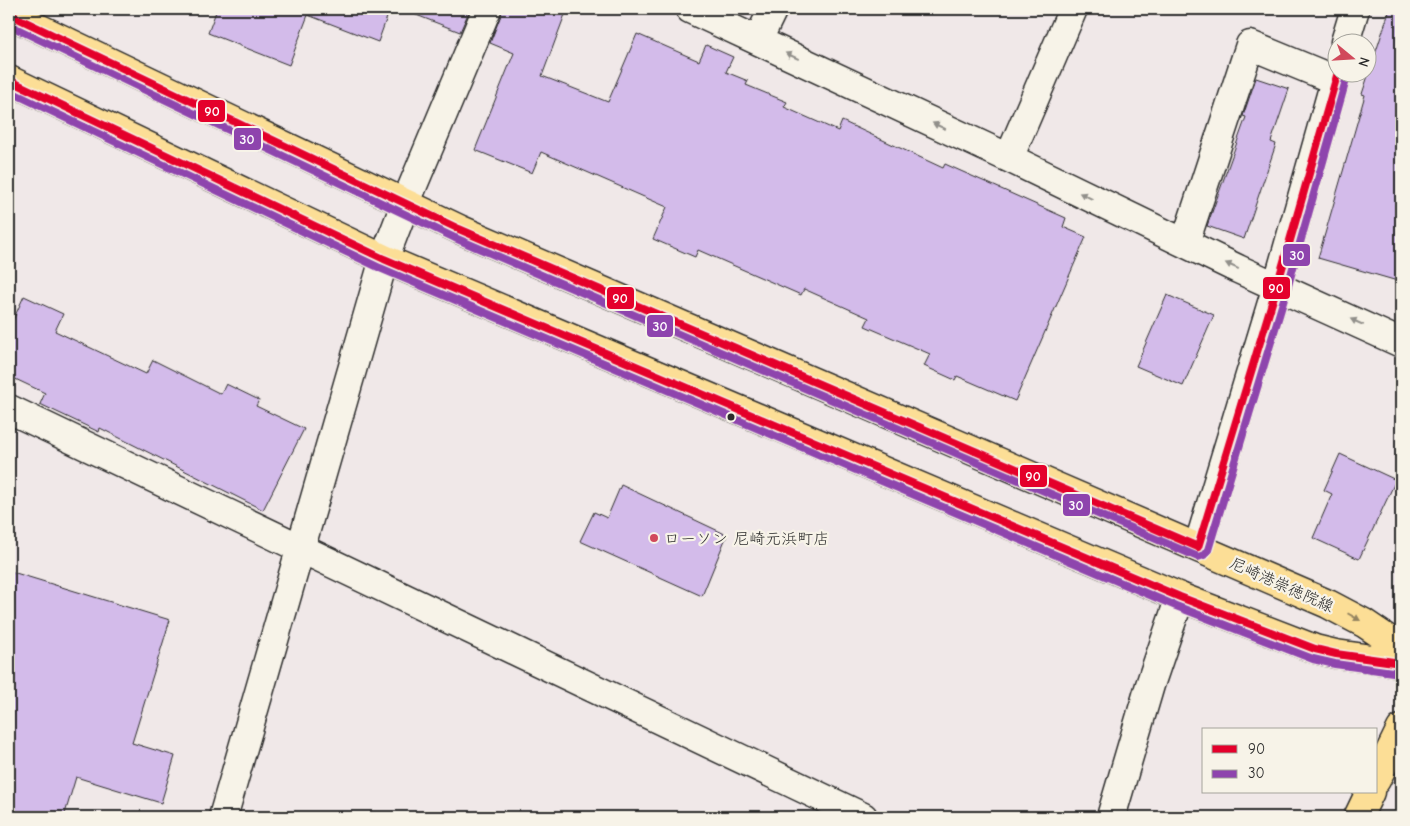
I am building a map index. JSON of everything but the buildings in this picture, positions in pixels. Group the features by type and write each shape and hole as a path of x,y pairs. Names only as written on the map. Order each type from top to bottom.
{"main road":[{"name":"尼崎港崇徳院線","path":"9,14 406,202 459,229 1346,612 1401,648"},
{"path":"9,80 384,259 1180,597 1316,649 1336,654 1401,663"},
{"path":"1378,776 1401,729"},
{"path":"1358,817 1369,794"}],"street":[{"path":"223,817 384,259 487,9"},
{"path":"690,9 1401,343"},
{"path":"758,40 773,9"},
{"path":"1009,158 1073,9"},
{"path":"1348,32 1354,9"},
{"path":"1185,243 1250,45 1328,72"},
{"path":"1198,547 1277,286 1334,82"},
{"path":"9,410 302,548 850,814"},
{"path":"1111,817 1150,685 1180,597"}],"transit line":[{"name":"90","path":"9,14 459,229 1198,547 1277,286 1335,82"},
{"name":"30","path":"9,25 455,238 1198,557 1204,555 1208,550 1287,289 1345,82"},
{"name":"90","path":"9,80 384,259 1180,597 1315,649 1336,654 1401,663"},
{"name":"30","path":"9,91 380,268 1176,606 1313,659 1400,673"}],"place":[{"name":"ローソン 尼崎元浜町店","path":"654,538"}]}
